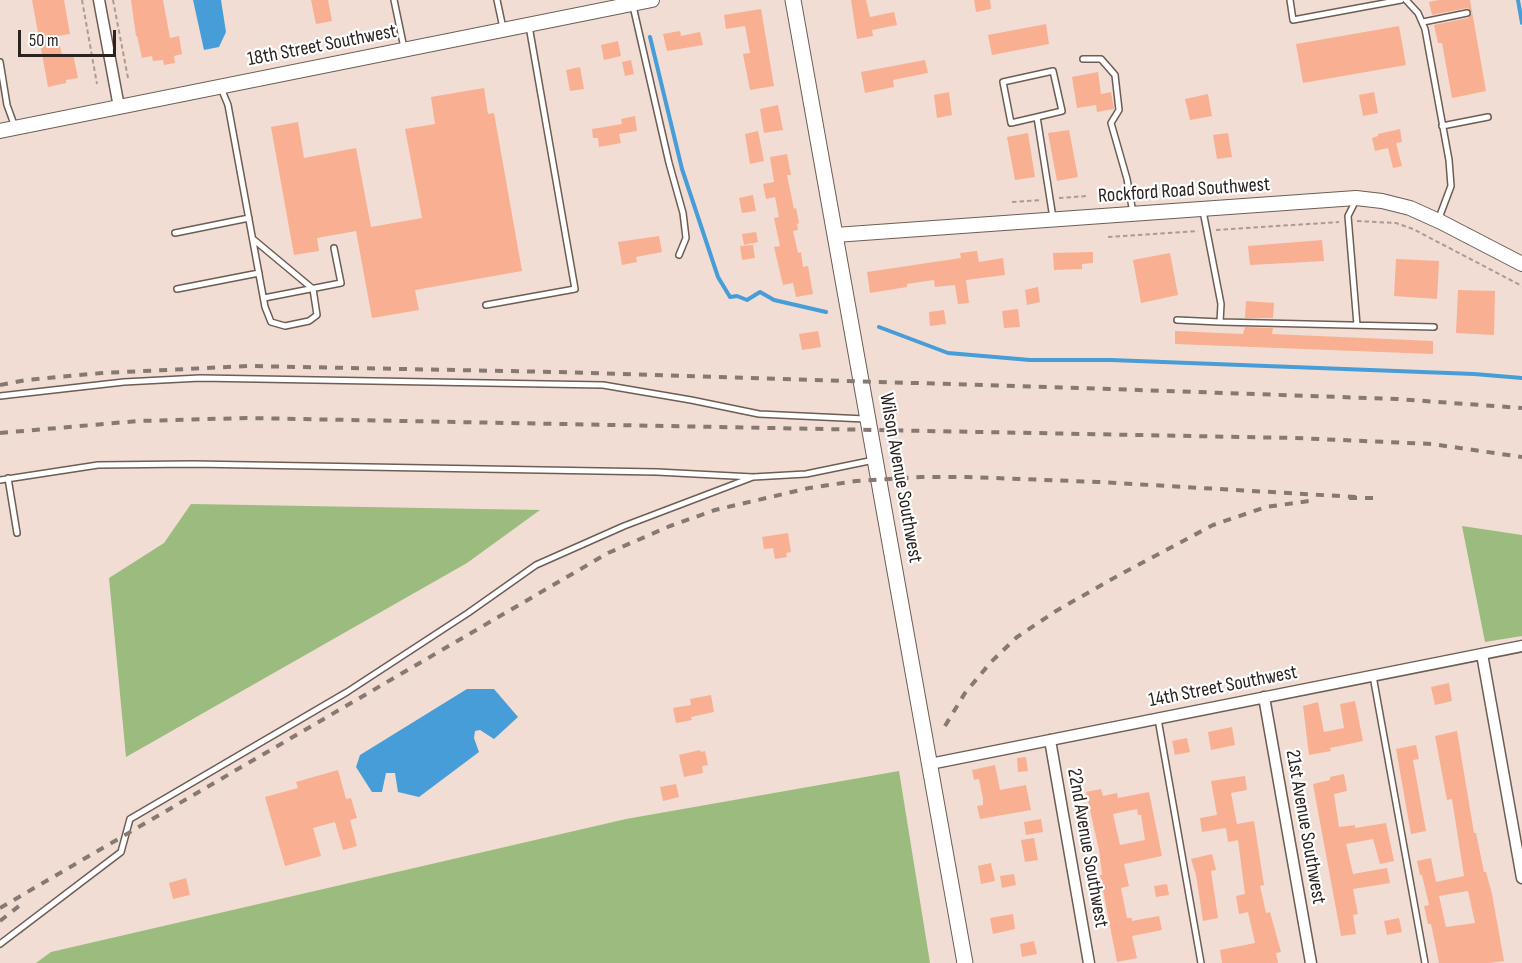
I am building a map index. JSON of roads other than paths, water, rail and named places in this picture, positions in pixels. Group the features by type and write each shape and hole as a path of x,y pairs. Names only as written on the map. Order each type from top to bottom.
{"main road":[{"name":"Wilson Avenue Southwest","path":"793,0 965,963"}],"street":[{"path":"99,0 119,107"},
{"name":"18th Street Southwest","path":"0,131 652,0"},
{"name":"Rockford Road Southwest","path":"835,235 1356,198 1410,208 1522,264"},
{"name":"14th Street Southwest","path":"930,764 1522,646"},
{"path":"1482,654 1522,878"},
{"name":"21st Avenue Southwest","path":"1264,698 1311,963"},
{"name":"22nd Avenue Southwest","path":"1050,740 1089,963"}],"lane":[{"path":"394,0 404,50"},
{"path":"497,0 503,30"},
{"path":"1290,0 1293,21 1401,0"},
{"path":"1406,0 1423,22 1451,186 1438,220"},
{"path":"632,4 683,213 686,238 679,255"},
{"path":"1423,22 1467,13"},
{"path":"486,305 575,289 529,25"},
{"path":"1083,59 1101,58 1115,75 1119,110 1111,123 1127,179 1133,214"},
{"path":"0,62 7,105 15,128"},
{"path":"1053,71 1062,111 1037,117 1011,123 1003,82 1053,71"},
{"path":"221,86 228,105 259,273 271,322 285,326 309,321 317,315 312,289 253,239"},
{"path":"1037,117 1053,220"},
{"path":"1442,126 1488,117"},
{"path":"1356,198 1348,216 1357,325"},
{"path":"1203,209 1221,304 1220,322"},
{"path":"175,233 249,218"},
{"path":"264,298 341,283 334,248"},
{"path":"177,289 259,273"},
{"path":"1177,320 1434,327"},
{"path":"0,396 123,382 200,378 603,385 759,414 868,419"},
{"path":"0,480 98,465 193,464 645,472 753,477 806,474 876,460"},
{"path":"0,944 120,852 130,819 347,692 536,566 624,526 753,477"},
{"path":"8,478 17,533"},
{"path":"1373,676 1425,963"},
{"path":"1158,718 1201,963"}],"water":[{"path":"193,0 221,0 226,32 219,47 204,50"},
{"path":"467,689 494,689 518,717 494,739 480,730 475,731 474,738 479,752 419,797 398,792 395,773 386,773 382,792 372,792 356,767 360,755"}],"waterway":[{"path":"1518,0 1522,23"},
{"path":"650,37 682,169 718,277 730,297 737,296 747,300 760,292 774,300 826,312"},
{"path":"879,327 948,353 1030,360 1111,360 1474,374 1522,378"}],"railway":[{"path":"0,385 26,380 102,373 249,366 557,372 1110,389 1397,399 1522,408"},
{"path":"0,433 138,421 247,418 1295,438 1432,444 1522,457"},
{"path":"0,908 608,553 670,526 715,510 809,488 856,481 921,477 1099,482 1356,497"},
{"path":"1349,498 1376,498"},
{"path":"945,726 965,693 991,662 1017,637 1056,611 1213,525 1266,507 1316,500"},
{"path":"0,921 24,902"}]}
